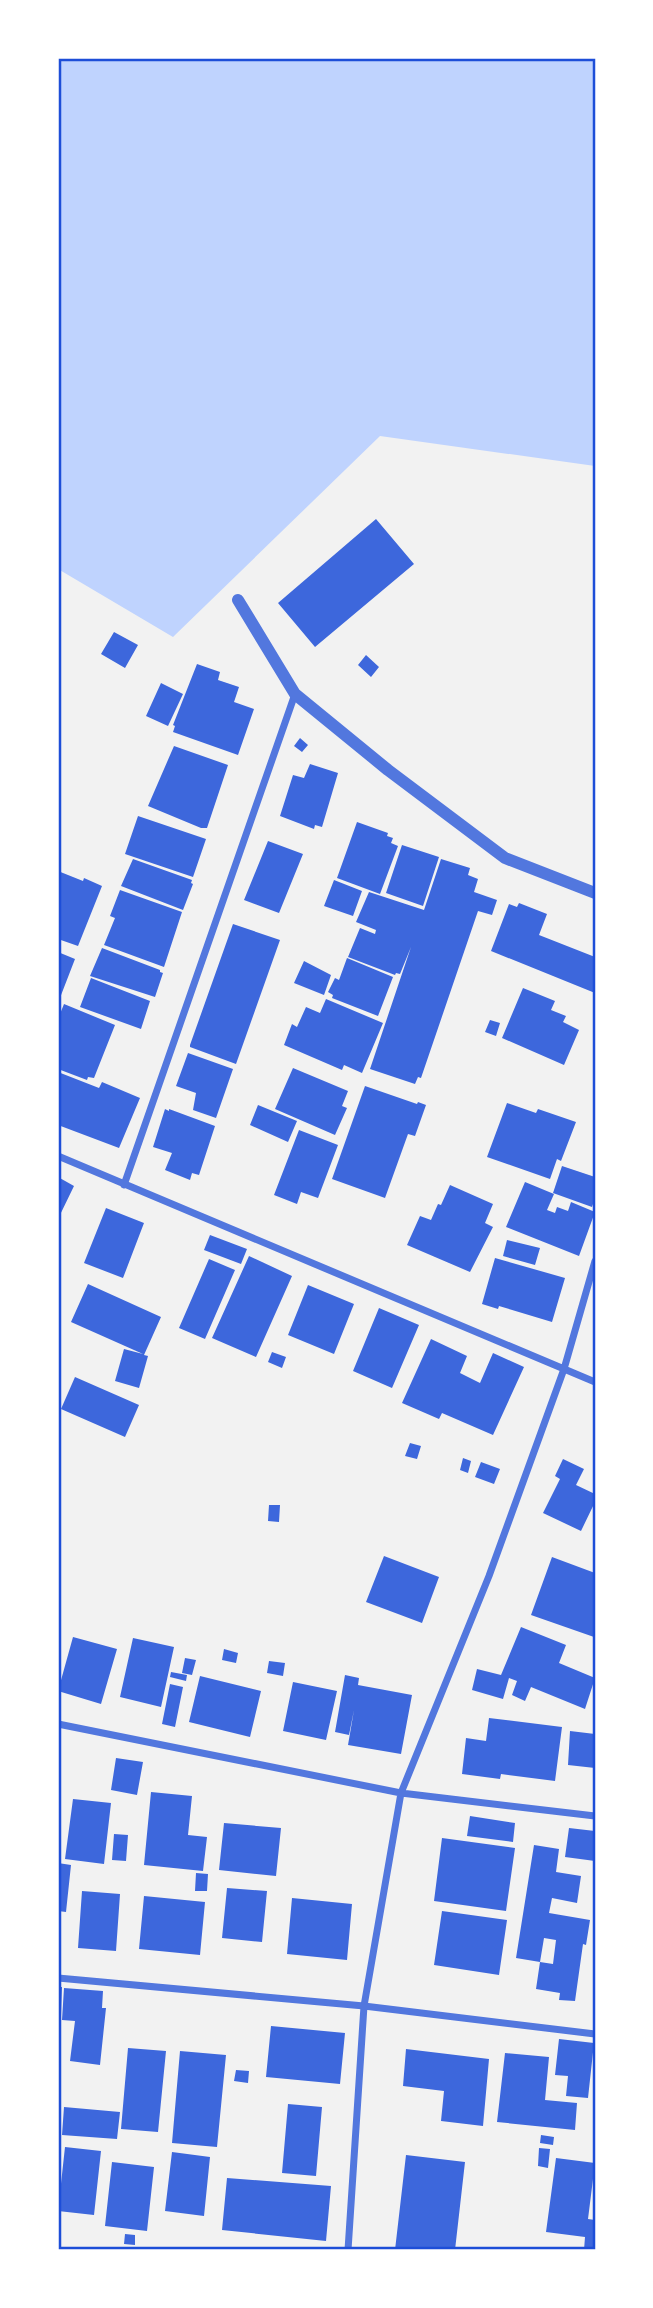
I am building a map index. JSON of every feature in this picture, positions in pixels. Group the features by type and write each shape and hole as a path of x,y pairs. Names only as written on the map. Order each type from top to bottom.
{"street":[{"path":"238,600 295,694 388,770 505,858 595,893"},
{"path":"124,1185 295,694"},
{"path":"58,1156 595,1382"},
{"path":"348,2250 364,2006 401,1793 489,1576 564,1369 595,1261"},
{"path":"58,1724 401,1793 595,1816"},
{"path":"58,1978 364,2006 595,2034"}],"water":[{"path":"58,58 595,58 595,466 380,436 173,637 58,569"}],"building":[{"path":"376,519 414,564 315,647 278,603"},
{"path":"114,632 138,645 125,668 101,654"},
{"path":"366,655 379,667 371,677 358,665"},
{"path":"197,664 220,672 218,680 239,687 234,702 254,709 238,755 173,732 173,725"},
{"path":"161,683 183,694 168,726 146,716"},
{"path":"300,738 308,745 302,752 294,746"},
{"path":"174,746 228,765 207,828 148,806"},
{"path":"310,764 338,773 322,827 315,825 314,829 280,816 293,775 304,778"},
{"path":"138,816 206,839 193,877 125,854"},
{"path":"357,822 388,833 387,836 393,838 391,843 398,846 380,894 337,878"},
{"path":"268,841 303,854 279,913 244,900"},
{"path":"402,845 439,857 423,906 386,893"},
{"path":"133,859 192,880 193,884 183,910 121,886"},
{"path":"441,859 470,868 468,875 478,879 474,892 497,900 492,915 478,911 421,1078 418,1077 415,1084 370,1069 411,947 400,974 395,975 348,957 360,928 375,934 376,930 356,922 369,892 424,910"},
{"path":"58,871 102,886 78,946 58,939"},
{"path":"334,880 362,891 353,916 324,906"},
{"path":"120,890 182,912 164,967 104,945 115,918 110,916"},
{"path":"519,903 547,914 539,935 595,957 595,993 491,951 509,904 517,907"},
{"path":"233,924 280,940 236,1064 190,1047"},
{"path":"102,948 160,970 163,973 155,997 90,976"},
{"path":"58,952 75,959 58,1003"},
{"path":"347,958 393,977 378,1016 332,998 333,995 328,992 335,978 339,980"},
{"path":"304,961 331,975 324,995 294,983"},
{"path":"91,978 150,1001 141,1029 80,1007"},
{"path":"523,988 555,1001 551,1010 566,1016 563,1022 579,1030 564,1065 502,1038"},
{"path":"326,999 383,1023 362,1073 344,1065 342,1070 284,1045 292,1024 297,1027 306,1007 320,1013"},
{"path":"64,1004 115,1025 94,1078 88,1077 87,1080 58,1069 58,1019"},
{"path":"490,1020 500,1023 496,1036 485,1032"},
{"path":"188,1053 233,1069 216,1118 193,1110 196,1093 176,1086"},
{"path":"293,1068 348,1091 342,1106 347,1108 335,1135 275,1109"},
{"path":"58,1072 99,1088 102,1082 140,1098 119,1148 58,1125"},
{"path":"365,1086 426,1105 415,1136 408,1134 385,1198 332,1179"},
{"path":"507,1103 536,1113 538,1109 576,1122 561,1161 557,1159 550,1179 487,1157"},
{"path":"258,1105 297,1121 288,1142 250,1125"},
{"path":"165,1109 215,1126 199,1175 192,1173 190,1180 165,1170 172,1153 153,1147"},
{"path":"299,1130 338,1145 318,1198 301,1192 297,1204 274,1195"},
{"path":"562,1166 595,1177 592,1207 553,1193"},
{"path":"58,1177 74,1186 58,1219"},
{"path":"525,1182 554,1194 547,1210 555,1213 557,1207 568,1211 571,1202 595,1212 579,1256 506,1227"},
{"path":"450,1185 493,1204 485,1223 493,1227 470,1272 407,1245 420,1216 431,1220"},
{"path":"106,1208 144,1223 123,1278 84,1263"},
{"path":"210,1235 247,1249 241,1264 204,1250"},
{"path":"507,1240 540,1248 535,1265 503,1256"},
{"path":"249,1256 292,1276 256,1357 212,1338"},
{"path":"495,1258 565,1278 552,1322 499,1306 498,1309 482,1304"},
{"path":"209,1259 235,1270 205,1339 179,1328"},
{"path":"88,1284 161,1317 144,1355 148,1356 139,1388 115,1381 124,1349 143,1354 71,1322"},
{"path":"308,1285 354,1304 334,1354 288,1335"},
{"path":"379,1308 419,1325 392,1388 353,1371"},
{"path":"431,1339 467,1356 460,1373 480,1383 493,1353 524,1367 493,1435 442,1413 439,1419 402,1403"},
{"path":"272,1352 286,1357 282,1368 268,1362"},
{"path":"75,1377 139,1405 125,1437 61,1409"},
{"path":"410,1443 421,1446 417,1459 405,1456"},
{"path":"463,1458 471,1461 468,1473 460,1470"},
{"path":"563,1459 584,1469 576,1485 595,1494 595,1502 581,1531 543,1513 560,1479 555,1476"},
{"path":"481,1462 500,1469 494,1484 475,1477"},
{"path":"269,1505 280,1505 279,1522 268,1521"},
{"path":"384,1556 439,1577 422,1623 366,1602"},
{"path":"552,1557 595,1573 594,1637 531,1615"},
{"path":"521,1627 566,1645 559,1663 595,1678 585,1709 531,1687 525,1701 512,1695 517,1681 509,1678 503,1699 472,1690 477,1669 501,1675"},
{"path":"73,1637 117,1649 101,1704 58,1691"},
{"path":"133,1638 174,1647 161,1707 120,1697"},
{"path":"224,1649 238,1653 236,1663 222,1660"},
{"path":"185,1658 196,1660 192,1675 182,1673"},
{"path":"269,1661 285,1663 283,1676 267,1673"},
{"path":"171,1672 187,1675 186,1681 170,1677"},
{"path":"345,1675 359,1678 358,1685 412,1695 401,1754 348,1745 354,1710 349,1735 335,1732"},
{"path":"200,1676 261,1691 250,1737 189,1722"},
{"path":"293,1682 337,1691 326,1740 283,1731"},
{"path":"170,1684 183,1687 175,1727 162,1724"},
{"path":"489,1718 562,1727 555,1781 501,1774 500,1779 462,1774 466,1738 486,1741"},
{"path":"570,1731 595,1734 595,1768 568,1765"},
{"path":"116,1758 143,1762 137,1795 111,1790"},
{"path":"151,1792 192,1796 188,1835 207,1837 203,1871 144,1865"},
{"path":"73,1799 111,1803 104,1864 65,1859"},
{"path":"470,1816 515,1823 513,1842 467,1836"},
{"path":"224,1823 281,1828 276,1876 219,1870"},
{"path":"569,1828 595,1831 595,1861 565,1857"},
{"path":"114,1834 128,1835 126,1861 112,1860"},
{"path":"442,1838 515,1848 506,1911 434,1901"},
{"path":"534,1845 559,1849 556,1872 581,1876 577,1903 552,1898 549,1913 590,1920 586,1945 583,1944 575,2001 559,2000 560,1993 536,1989 540,1962 516,1958","holes":["544,1938 556,1940 553,1964 540,1962"]},
{"path":"58,1863 71,1865 66,1912 58,1911"},
{"path":"196,1873 208,1874 207,1891 195,1891"},
{"path":"227,1888 267,1891 262,1942 222,1938"},
{"path":"82,1891 120,1894 116,1951 78,1948"},
{"path":"144,1896 205,1902 200,1955 139,1949"},
{"path":"292,1898 352,1904 347,1960 287,1954"},
{"path":"442,1911 507,1920 499,1975 434,1965"},
{"path":"58,1987 62,1987 61,2016 58,2016"},
{"path":"64,1988 103,1991 102,2008 106,2008 100,2065 70,2061 75,2021 62,2020"},
{"path":"271,2026 345,2033 340,2084 266,2077"},
{"path":"559,2039 594,2043 588,2098 566,2096 568,2076 555,2075"},
{"path":"128,2048 166,2051 158,2132 121,2129"},
{"path":"406,2049 489,2059 483,2126 441,2121 444,2091 403,2086"},
{"path":"180,2051 226,2055 217,2147 172,2143"},
{"path":"505,2053 549,2057 545,2100 577,2103 575,2130 497,2122"},
{"path":"236,2070 249,2071 248,2083 234,2081"},
{"path":"288,2104 322,2107 316,2176 282,2173"},
{"path":"64,2107 120,2112 117,2139 62,2135"},
{"path":"541,2135 554,2137 553,2145 540,2143"},
{"path":"65,2147 101,2151 94,2215 58,2211"},
{"path":"539,2148 550,2149 548,2168 538,2166"},
{"path":"172,2152 210,2157 204,2216 165,2211"},
{"path":"406,2155 465,2162 455,2250 395,2250"},
{"path":"556,2158 595,2163 588,2219 595,2220 595,2250 584,2250 585,2237 546,2232"},
{"path":"112,2162 154,2167 147,2231 105,2226"},
{"path":"227,2178 331,2186 326,2241 222,2230"},
{"path":"125,2234 135,2235 135,2245 124,2244"}]}
